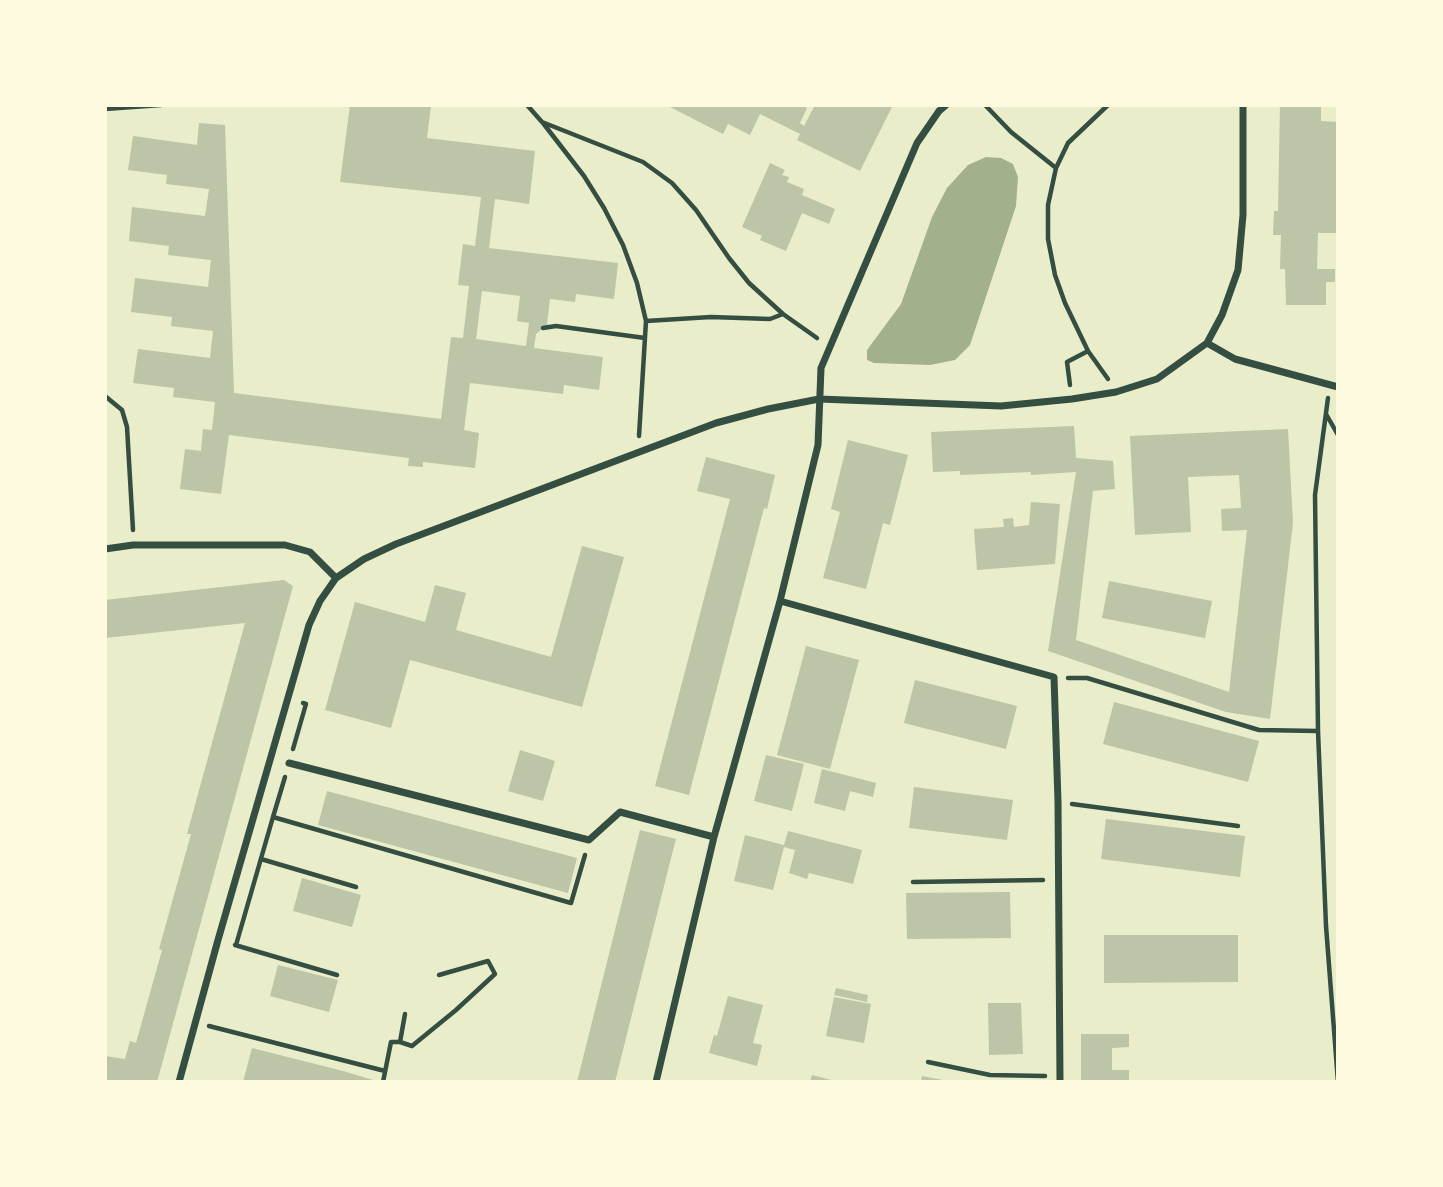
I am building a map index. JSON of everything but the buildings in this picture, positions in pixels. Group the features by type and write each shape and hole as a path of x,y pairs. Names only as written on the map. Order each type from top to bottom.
{"street":[{"path":"656,1082 715,837 780,601 818,445 821,368 917,143 946,105"},
{"path":"179,1082 309,625 320,601 336,578 364,559 396,544 716,423 768,409 819,398 1002,406 1116,392 1157,379 1207,343 1222,315 1238,270 1243,215 1243,105"},
{"path":"1207,343 1235,359 1334,386"},
{"path":"105,549 134,545 285,545 310,552 336,578"},
{"path":"780,601 1054,677 1058,802 1060,1079"},
{"path":"289,763 589,840 620,812 715,837"}],"path":[{"path":"105,109 161,105"},
{"path":"527,105 584,176 604,208 623,245 637,284 646,321 638,452"},
{"path":"985,105 1011,132 1056,168"},
{"path":"1115,105 1108,107 1083,127 1068,144 1056,168 1048,205 1048,239 1055,275 1065,303 1088,351 1116,392"},
{"path":"542,122 643,162 672,183 696,210 749,283 783,314 829,346"},
{"path":"646,321 711,317 770,319 783,314"},
{"path":"542,328 556,326 645,338"},
{"path":"1072,399 1067,362 1088,351"},
{"path":"1334,386 1325,413 1315,495 1318,731 1326,926 1338,1082"},
{"path":"105,396 122,410 127,427 134,545"},
{"path":"1325,413 1338,435"},
{"path":"1054,677 1087,678 1259,730 1318,731"},
{"path":"306,704 236,945 337,975"},
{"path":"1058,802 1238,826"},
{"path":"273,817 570,903 589,840"},
{"path":"261,859 356,887"},
{"path":"913,881 1058,879"},
{"path":"383,1082 391,1042 412,1046 495,974 488,961 439,975"},
{"path":"400,1042 405,1014"},
{"path":"195,1023 385,1071"},
{"path":"928,1062 990,1075 1060,1079"}],"shaded area":[{"path":"986,157 1001,158 1013,164 1018,177 1016,206 970,345 955,360 930,365 874,363 867,360 867,350 901,304 932,217 947,188 968,165"}]}
